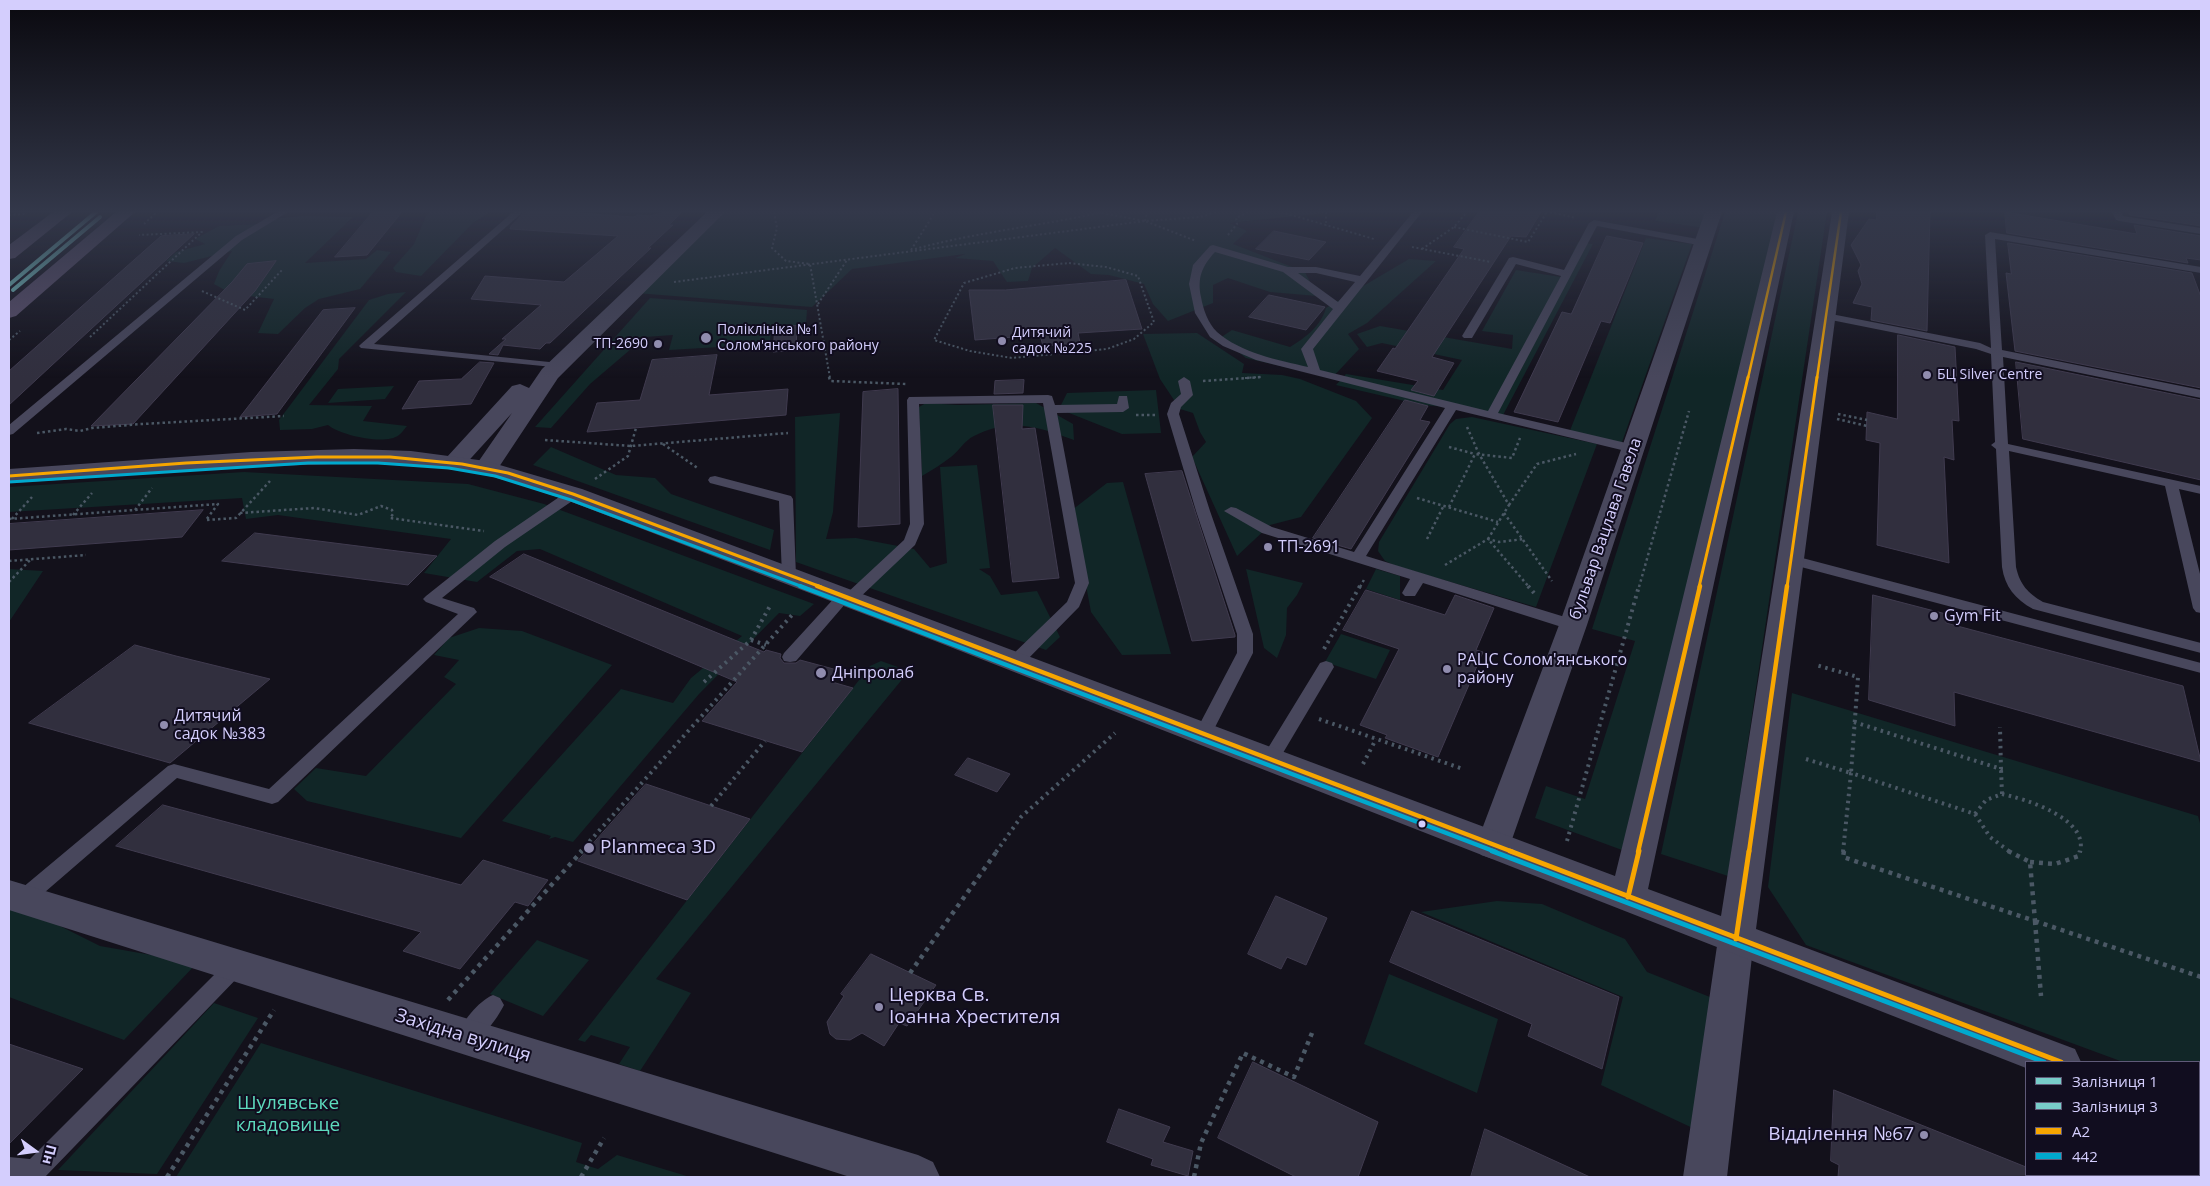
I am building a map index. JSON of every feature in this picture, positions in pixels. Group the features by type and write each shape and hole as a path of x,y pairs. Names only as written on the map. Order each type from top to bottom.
{"main road":[{"path":"9,312 62,267"}],"street":[{"path":"486,468 555,370 660,267"},
{"name":"бульвар Вацлава Гавела","path":"1493,844 1573,625 1695,267"},
{"path":"1628,897 1773,267"},
{"path":"1705,1177 1736,939 1833,267"},
{"path":"454,463 522,390 555,370"},
{"path":"9,476 305,456 411,458 486,468 526,478 583,487 789,576 1271,758 1736,939 2058,1061"},
{"name":"Західна вулиця","path":"16,897 236,966 455,1021 918,1177"}],"lane":[{"path":"9,431 205,267"},
{"path":"455,267 365,346 555,370"},
{"path":"1197,267 1194,276 1198,307 1202,319 1212,333 1224,342 1262,357 1315,371 1525,425 1634,449"},
{"path":"1278,267 1287,270 1316,270 1362,280"},
{"path":"1315,371 1307,349 1372,267"},
{"path":"1468,336 1509,267"},
{"path":"1545,267 1567,275"},
{"path":"1491,416 1571,267"},
{"path":"1991,267 2000,445 2008,566 2011,580 2022,597 2038,606 2201,648"},
{"path":"2185,267 2201,270"},
{"path":"1287,270 1339,308"},
{"path":"1826,316 1980,346 1995,352 2201,394"},
{"path":"1184,381 1187,395 1175,406 1173,414 1203,511 1245,634 1245,653 1204,733"},
{"path":"790,657 847,598 910,542 917,524 913,400 1048,399 1082,583 1074,604 1016,661"},
{"path":"1050,409 1123,404"},
{"path":"1358,558 1429,442 1455,407"},
{"path":"2000,445 2201,490"},
{"path":"715,480 786,498 789,576"},
{"path":"2171,483 2201,608"},
{"path":"16,897 174,771 272,797 469,612 431,599 513,535 583,487"},
{"path":"1231,511 1267,530 1573,625"},
{"path":"1790,560 2201,668"},
{"path":"1410,593 1421,578"},
{"path":"1271,758 1326,667"},
{"path":"9,1169 33,1174 236,966"},
{"path":"455,1021 493,1005"}],"path":[{"path":"87,339 164,267"},
{"path":"641,286 784,267"},
{"path":"811,267 830,381 913,384 913,400"},
{"path":"817,305 842,267"},
{"path":"1013,267 994,271 964,283 934,340 970,351 1012,358 1107,349 1134,339 1154,322 1138,276 1107,267"},
{"path":"185,284 246,310 282,270"},
{"path":"1184,381 1226,380 1266,376"},
{"path":"1123,404 1135,415 1173,414"},
{"path":"1455,407 1477,454 1509,504"},
{"path":"1567,841 1689,411"},
{"path":"1838,414 1867,420"},
{"path":"28,434 66,429 80,431 109,426 284,416"},
{"path":"1837,419 1867,426"},
{"path":"1429,442 1477,454 1512,458 1525,425"},
{"path":"583,487 628,456 636,428"},
{"path":"545,440 631,446 788,433"},
{"path":"663,443 715,480"},
{"path":"1421,578 1488,539 1509,504 1537,464 1580,453"},
{"path":"1449,507 1477,454"},
{"path":"10,519 218,504 206,520 236,518 270,481"},
{"path":"134,510 152,488"},
{"path":"72,515 92,493"},
{"path":"1398,493 1498,522"},
{"path":"10,519 32,497"},
{"path":"240,512 314,508 358,515 381,506 392,510 393,514 390,518 513,535"},
{"path":"1427,539 1444,506"},
{"path":"1504,513 1552,581"},
{"path":"1488,539 1499,542 1524,540"},
{"path":"1488,539 1537,596"},
{"path":"9,561 86,555"},
{"path":"9,581 14,579 31,559"},
{"path":"1326,667 1318,659 1374,563"},
{"path":"704,682 751,640 770,606"},
{"path":"455,1021 792,615"},
{"path":"751,640 766,645"},
{"path":"1816,665 1858,677 1843,857 2201,977"},
{"path":"1300,712 1463,770"},
{"path":"1854,722 2001,769"},
{"path":"2000,727 2002,794"},
{"path":"910,973 1021,817 1115,733"},
{"path":"1363,764 1376,739"},
{"path":"711,806 765,741"},
{"path":"1806,759 1975,814"},
{"path":"2002,794 2042,805 2058,815 2075,831 2082,845 2079,856 2066,863 2047,864 2030,862 2006,851 1991,840 1980,826 1975,814 1979,804 1988,797 2002,794"},
{"path":"2030,862 2041,996"},
{"path":"167,1177 274,1010"},
{"path":"1194,1177 1201,1143 1243,1054 1294,1077 1312,1033"},
{"path":"581,1177 604,1138"}],"green space":[{"path":"221,267 378,267 360,289 319,299 305,308 278,334 258,333 274,299 232,294 214,284"},
{"path":"429,267 421,276 396,272 393,268"},
{"path":"662,267 864,267 852,269 812,307 636,293"},
{"path":"997,267 1033,267 1028,281 1007,282"},
{"path":"1082,267 1293,267 1305,272 1317,296 1270,292 1228,278 1213,285 1213,303 1168,321 1153,304 1144,284 1109,275 1091,274"},
{"path":"1395,267 1429,267 1367,323 1348,334 1359,349 1332,378 1246,358 1220,338 1232,330 1290,347 1316,326 1326,308"},
{"path":"1566,267 1581,267 1502,417 1448,407 1422,405 1336,385 1346,374 1443,390 1462,360 1382,343 1367,347 1357,334 1380,326 1512,349 1513,335 1482,331 1516,270 1561,277"},
{"path":"1634,267 1684,267 1621,445 1569,433"},
{"path":"1707,267 1768,267 1622,850 1535,818 1546,786 1585,799 1635,641 1592,629"},
{"path":"1786,267 1819,267 1728,876 1661,854"},
{"path":"406,292 339,359 338,369 309,405 372,406 363,421 407,426 401,433 392,438 374,439 342,432 328,425 312,429 280,430 279,420 369,300 388,294"},
{"path":"650,298 807,310 806,324 771,327 770,344 669,350 673,335 645,337 590,384 551,428 535,427"},
{"path":"1197,333 1244,364 1242,373 1282,375 1300,379 1356,401 1372,418 1301,517 1270,525 1237,556 1192,457 1206,442 1193,413 1180,409 1160,379 1143,334"},
{"path":"394,386 385,399 328,403 338,389"},
{"path":"1156,390 1161,433 1122,434 1059,409 1067,393"},
{"path":"926,403 958,405 1036,403 1073,424 1074,440 1049,431 1024,426 1012,425 987,430 971,438 941,465 922,476 919,407"},
{"path":"840,413 833,512 826,539 856,538 914,549 930,568 947,563 940,467 977,465 990,568 979,569 990,576 1001,595 1037,591 1060,637 1046,650 796,562 795,417"},
{"path":"1472,417 1597,444 1536,607 1396,566 1385,561 1378,551 1379,542 1450,424 1456,419"},
{"path":"551,447 616,475 655,478 671,494 774,530 770,550 533,465"},
{"path":"244,472 468,484 544,504 814,604 800,616 779,613 699,694 573,842 555,837 549,839 551,836 502,821 621,689 673,703 691,678 742,636 540,549 517,551 477,582 424,573 451,539 278,515 246,519 242,498 9,512 9,487"},
{"path":"1123,482 1171,654 1122,655 1091,612 1072,510 1107,483"},
{"path":"9,569 43,571 9,622"},
{"path":"1246,569 1303,583 1287,608 1286,635 1277,658 1264,648"},
{"path":"1376,569 1400,576 1400,600 1366,589"},
{"path":"479,628 522,631 612,665 461,838 307,801 294,789 316,768 366,776 456,684 444,677 459,660 434,655 449,638"},
{"path":"1341,634 1390,650 1376,679 1325,662"},
{"path":"881,661 909,671 656,979 691,993 640,1071 619,1064 630,1047 591,1035 585,1042 578,1040 870,666"},
{"path":"1792,693 2198,816 2201,827 2201,1091 2200,1061 2120,1061 1806,945 1768,887"},
{"path":"1497,901 1542,904 1625,939 1647,972 1715,999 1699,1131 1601,1085 1623,997 1421,912"},
{"path":"9,906 34,913 100,946 197,963 124,1040 9,997"},
{"path":"537,940 589,960 543,1016 490,994"},
{"path":"1389,974 1498,1019 1477,1093 1364,1044"},
{"path":"214,1003 258,1018 157,1174 58,1170"},
{"name":"Шулявське кладовище","path":"261,1043 582,1143 576,1162 598,1169 617,1155 690,1177 176,1177"}],"building":[{"path":"126,267 158,267 9,405 9,371"},
{"path":"244,267 272,267 255,291 133,424 91,426"},
{"path":"581,267 630,267 550,343 546,343 540,349 503,345 498,355 489,354 506,339 502,339 541,305 471,299 485,276 564,282"},
{"path":"1451,267 1491,267 1432,357 1454,363 1434,396 1411,390 1418,381 1377,371 1393,348 1395,349"},
{"path":"1593,267 1633,267 1610,323 1601,321 1558,422 1514,412 1562,312 1571,314"},
{"path":"1860,267 1929,267 1927,331 1871,320 1872,307 1853,303 1862,284 1858,271"},
{"path":"2010,267 2157,267 2192,273 2201,297 2201,388 2015,351 2006,273 2011,274"},
{"path":"1126,280 1142,329 1078,333 1080,343 1043,346 1040,335 975,340 969,290 1005,290"},
{"path":"1269,295 1325,307 1306,330 1249,317"},
{"path":"355,308 277,414 240,417 323,310"},
{"path":"797,326 796,350 773,352 775,327"},
{"path":"1898,335 1955,347 1959,421 1952,420 1954,460 1944,457 1949,563 1877,545 1880,443 1866,440 1867,412 1897,419"},
{"path":"717,355 709,395 788,389 786,415 587,432 597,403 640,400 652,360"},
{"path":"480,362 494,363 471,404 402,409 419,381 461,379"},
{"path":"2016,362 2201,400 2201,480 2023,439"},
{"path":"1024,380 1023,393 994,394 995,381"},
{"path":"898,389 900,524 858,527 863,392"},
{"path":"1405,400 1428,406 1420,420 1430,422 1351,549 1313,538"},
{"path":"993,405 1023,405 1022,429 1035,428 1059,578 1013,582"},
{"path":"1182,471 1235,637 1192,641 1145,474"},
{"path":"203,510 182,537 9,550 9,524"},
{"path":"255,533 437,556 408,585 222,561"},
{"path":"524,554 764,652 766,650 781,654 780,658 784,663 796,663 800,660 841,671 832,682 853,688 802,752 702,721 737,682 490,577"},
{"path":"1366,590 1445,615 1455,595 1494,608 1476,650 1483,652 1438,757 1385,738 1387,735 1360,725 1399,649 1343,630"},
{"path":"1873,595 1946,614 1946,623 2183,686 2201,762 1954,692 1955,726 1869,700"},
{"path":"135,645 270,679 170,763 29,723"},
{"path":"968,758 1010,774 997,792 955,775"},
{"path":"646,784 750,819 687,900 578,861"},
{"path":"163,805 461,885 483,860 548,880 528,906 515,902 460,969 403,951 421,932 116,846"},
{"path":"1276,896 1327,918 1306,965 1287,957 1281,969 1248,954"},
{"path":"1412,911 1619,997 1602,1069 1528,1036 1532,1024 1390,962"},
{"name":"Церква Св. Іоанна Хрестителя","path":"871,954 936,985 907,1026 899,1023 884,1046 862,1033 850,1040 836,1039 830,1034 827,1022 844,996 841,994"},
{"path":"9,1044 83,1069 9,1144"},
{"path":"1253,1062 1378,1122 1358,1177 1296,1177 1218,1138"},
{"path":"1834,1090 2025,1167 2025,1176 2049,1177 1838,1177 1839,1165 1831,1161"},
{"path":"1119,1109 1170,1127 1163,1142 1193,1151 1188,1176 1151,1165 1153,1159 1107,1142"},
{"path":"1485,1129 1590,1177 1471,1177"}],"rail line":[{"name":"1","path":"9,285 30,267"},
{"name":"3","path":"13,290 40,267"}],"transit line":[{"name":"А2","path":"1628,897 1773,267"},
{"name":"А2","path":"1736,939 1833,267"},
{"name":"А2","path":"9,476 222,461 341,457 390,457 438,461 508,473 573,494 945,634 2058,1061"},
{"name":"442","path":"9,482 272,464 343,462 449,468 506,479 571,500 943,640 2041,1061"}],"place":[{"name":"Поліклініка №1 Солом'янського району","path":"706,338"},
{"name":"Дитячий садок №225","path":"1002,341"},
{"name":"ТП-2690","path":"658,344"},
{"name":"БЦ Silver Centre","path":"1927,375"},
{"name":"ТП-2691","path":"1268,547"},
{"name":"Gym Fit","path":"1934,616"},
{"name":"РАЦС Солом'янського району","path":"1447,669"},
{"name":"Дніпролаб","path":"821,673"},
{"name":"Дитячий садок №383","path":"164,725"},
{"name":"Planmeca 3D","path":"589,848"},
{"name":"Церква Св. Іоанна Хрестителя","path":"879,1007"},
{"name":"Відділення №67","path":"1924,1135"}]}
